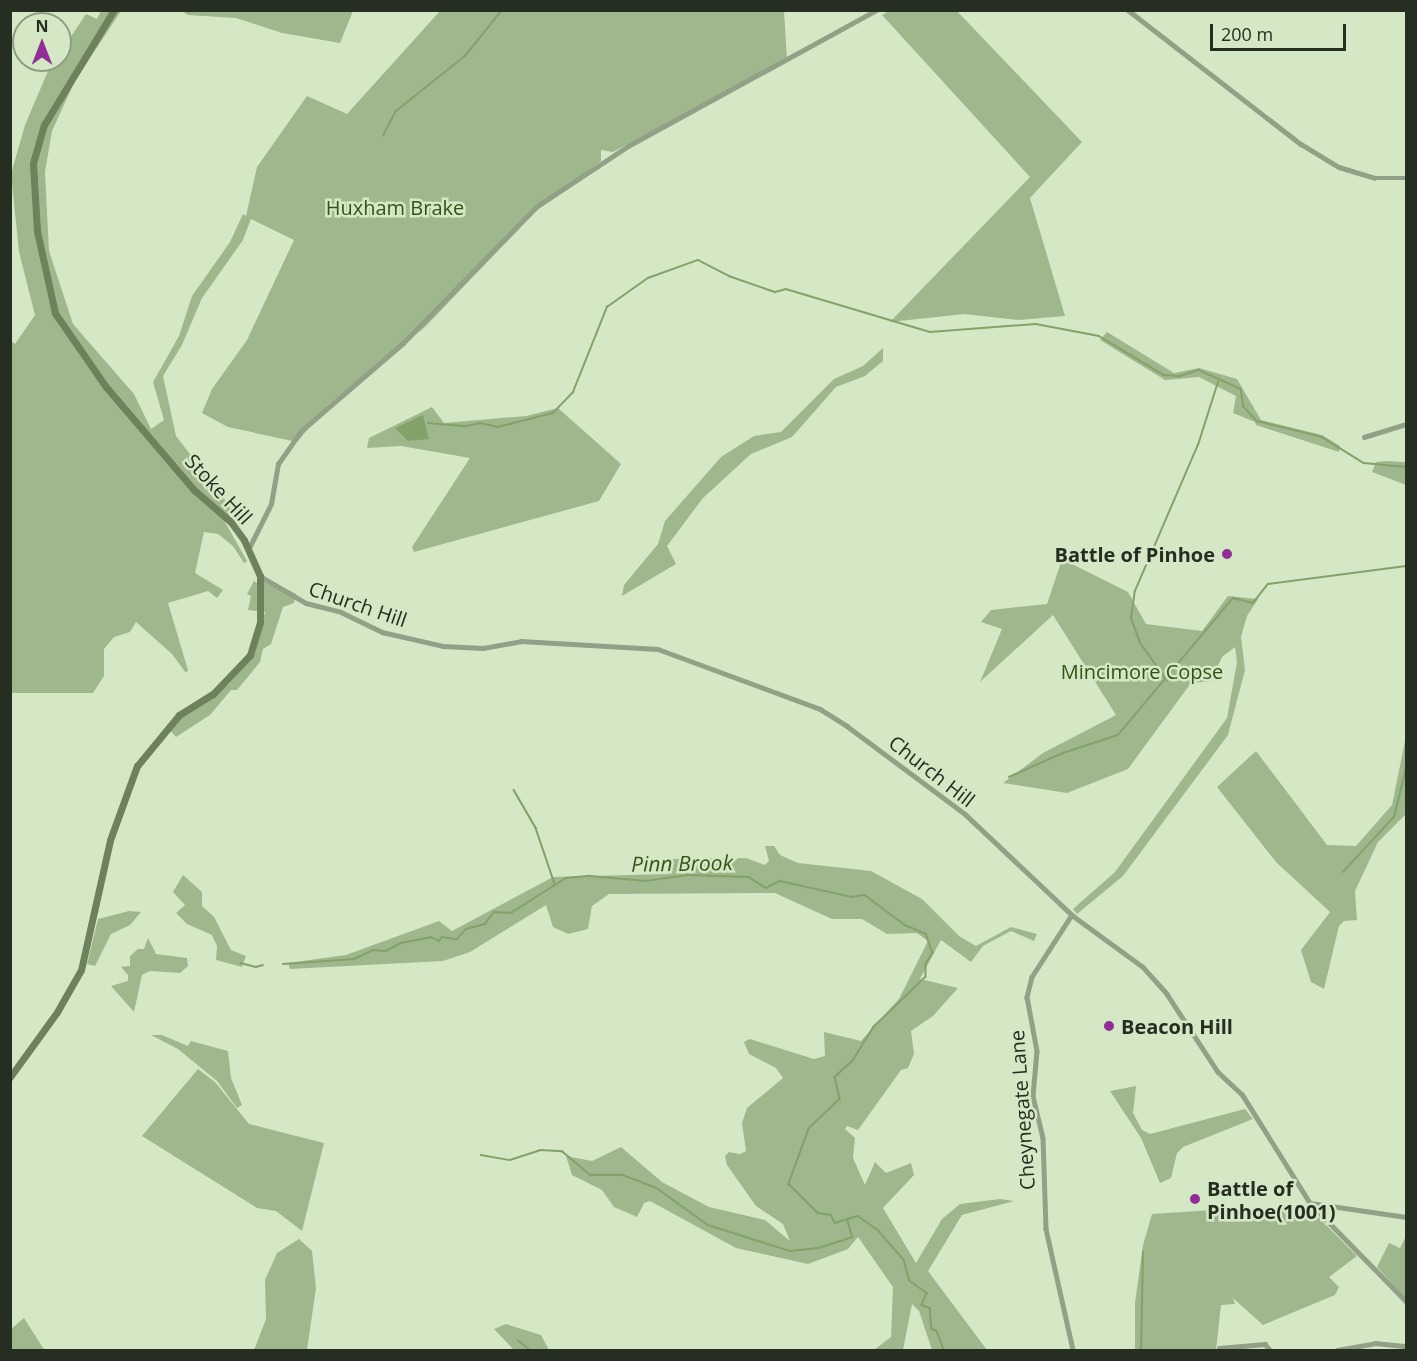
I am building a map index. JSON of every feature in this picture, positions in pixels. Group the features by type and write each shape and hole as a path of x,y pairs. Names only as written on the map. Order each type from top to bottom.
{"street":[{"name":"Stoke Hill","path":"10,1077 57,1012 81,970 110,840 137,766 169,725 213,694 255,646 262,609 260,576 248,551 248,540 194,490 106,387 55,313 37,231 33,163 44,125 114,10"},
{"path":"248,540 271,504 278,464 300,432 403,343 536,207 628,146 876,10"},
{"path":"1128,10 1301,144 1356,172 1374,178 1407,178"},
{"path":"1364,437 1407,424"},
{"name":"Church Hill","path":"260,576 306,603 340,612 397,636 465,648 521,641 658,649 820,709 964,814 1072,915 1155,980 1218,1072 1242,1094 1310,1203 1407,1301"},
{"name":"Cheynegate Lane","path":"1072,915 1032,977 1027,996 1037,1051 1033,1096 1044,1147 1046,1229 1072,1350"},
{"path":"1310,1203 1407,1217"},
{"path":"1337,1350 1374,1343 1407,1346"},
{"path":"1219,1348 1265,1344 1270,1350"}],"green space":[{"name":"Huxham Brake","path":"101,11 121,11 75,81 52,131 45,172 49,251 73,324 134,394 151,429 164,420 153,382 179,336 192,296 230,242 243,214 246,216 257,167 307,96 347,114 440,11 784,11 787,61 613,152 601,150 601,161 538,209 425,327 328,405 297,442 228,427 202,413 212,389 247,340 294,240 251,219 243,240 202,298 182,345 163,376 176,436 229,505 231,511 225,522 247,561 244,563 233,546 218,534 204,532 195,573 223,590 217,598 208,591 168,603 188,670 186,673 172,654 136,622 130,632 114,637 104,649 104,676 93,693 11,693 10,340 15,344 35,315 19,252 11,174 25,125 48,72 72,72 72,35 86,14 97,19"},
{"path":"182,11 353,11 340,43 282,33 236,18 188,15"},
{"path":"889,11 957,11 1082,142 1030,198 1065,316 1019,320 964,314 890,322 1030,177 882,15"},
{"path":"1107,332 1174,373 1199,368 1237,379 1261,420 1322,435 1340,446 1339,452 1256,425 1255,422 1233,413 1236,396 1199,377 1165,380 1100,340"},
{"path":"883,348 883,361 865,376 836,387 792,437 751,454 703,498 667,546 676,564 622,596 624,585 658,544 665,521 721,457 754,436 781,432 834,379 863,366"},
{"path":"432,407 444,423 526,416 558,408 621,464 599,501 414,552 412,547 470,458 401,446 367,448 369,438"},
{"path":"1376,462 1406,462 1406,485 1372,472"},
{"name":"Mincimore Copse","path":"1062,559 1128,592 1146,624 1202,631 1228,596 1258,599 1247,616 1241,637 1245,670 1228,735 1123,876 1077,914 1073,909 1115,872 1227,718 1237,662 1235,647 1222,657 1211,681 1191,683 1128,769 1067,793 1003,783 1043,753 1116,715 1053,615 980,682 1002,629 981,622 991,610 1047,604"},
{"path":"264,577 296,594 294,603 283,607 271,644 263,649 260,662 237,690 231,690 210,715 176,737 169,729 181,715 229,684 254,653 265,612 248,610 251,596 247,594 254,581 259,584"},
{"path":"1406,736 1406,814 1378,842 1355,891 1357,920 1344,921 1339,926 1324,989 1311,982 1301,950 1330,912 1276,862 1217,787 1256,751 1327,845 1356,846 1392,805"},
{"path":"765,846 774,846 780,855 798,863 871,871 922,899 959,936 976,946 1011,927 1037,934 1034,941 1011,931 983,946 971,962 941,940 920,979 958,988 933,1016 911,1031 914,1054 908,1068 901,1070 858,1130 847,1126 845,1129 855,1138 853,1158 865,1185 875,1162 886,1173 911,1163 914,1175 883,1208 916,1263 942,1219 960,1204 1000,1199 1014,1201 962,1215 928,1271 987,1350 932,1350 919,1311 912,1304 903,1350 874,1350 891,1337 893,1287 858,1237 848,1249 808,1264 736,1248 650,1201 644,1203 637,1217 614,1207 602,1190 572,1175 566,1156 592,1161 621,1147 662,1182 709,1207 765,1220 790,1241 783,1224 756,1206 727,1165 725,1156 729,1152 740,1154 746,1151 742,1123 747,1108 783,1078 776,1068 749,1054 744,1042 750,1039 814,1059 825,1056 824,1032 861,1041 899,999 928,941 917,933 887,934 862,919 832,919 775,893 609,894 592,906 588,929 568,934 553,927 546,905 470,952 443,961 290,969 288,963 346,955 439,921 452,931 553,877 668,874 671,859 746,858 765,865 769,861"},
{"path":"183,875 202,892 202,906 214,917 231,950 246,956 242,967 216,960 217,946 212,935 187,924 176,913 185,905 173,892"},
{"path":"129,911 141,912 130,925 111,934 95,966 87,964 98,919"},
{"path":"148,938 156,954 187,958 188,966 180,973 150,971 142,975 134,1012 111,986 128,981 128,975 121,967 130,966 130,956 138,949 144,949"},
{"path":"151,1035 162,1035 188,1046 191,1041 228,1051 231,1078 242,1105 237,1108 217,1081 178,1049"},
{"path":"198,1069 215,1082 249,1124 324,1143 302,1231 276,1211 257,1208 142,1136"},
{"path":"1136,1086 1133,1113 1142,1130 1150,1134 1245,1109 1253,1119 1183,1147 1177,1153 1171,1178 1160,1183 1141,1138 1110,1091"},
{"path":"1243,1208 1311,1210 1357,1256 1329,1277 1339,1287 1335,1295 1263,1325 1233,1298 1235,1304 1221,1305 1216,1350 1135,1350 1135,1303 1143,1245 1152,1214"},
{"path":"1406,1236 1406,1299 1377,1267 1389,1243 1400,1248"},
{"path":"299,1239 312,1251 316,1288 307,1350 254,1350 266,1319 265,1280 277,1253"},
{"path":"24,1318 46,1350 11,1350 11,1329"},
{"path":"506,1324 541,1335 549,1350 514,1350 494,1329"}],"shaded area":[{"path":"423,415 429,439 408,441 395,428"}],"waterway":[{"path":"383,136 396,111 465,56 502,10"},
{"path":"428,423 466,426 481,423 498,427 553,413 573,392 607,307 648,278 698,260 729,276 775,292 786,289 930,332 1036,324 1099,336 1164,375 1180,376 1199,370 1241,389 1244,407 1257,421 1322,437 1364,463 1406,467"},
{"path":"1167,681 1140,643 1131,618 1135,591 1198,445 1218,382"},
{"path":"1009,777 1063,753 1118,735 1233,598 1253,603 1268,584 1406,566"},
{"path":"1343,872 1394,817 1406,768"},
{"path":"514,790 536,828 555,884"},
{"name":"Pinn Brook","path":"283,964 354,959 373,950 386,951 401,943 431,937 439,941 442,937 457,939 466,929 485,924 494,912 511,913 566,878 590,876 646,881 688,875 749,877 766,888 780,881 852,897 865,895 905,925 926,934 933,953 926,964 926,977 874,1027 853,1061 835,1077 840,1099 809,1129 789,1184 818,1213 831,1215 835,1223 858,1216 878,1230 904,1260 910,1281 927,1293 922,1305 930,1308 932,1329 937,1331 944,1350"},
{"name":"Pinn Brook","path":"241,963 256,967 263,965"},
{"path":"481,1155 510,1160 540,1150 562,1151 591,1175 623,1175 657,1188 708,1225 790,1251 819,1248 852,1237 847,1220"},
{"path":"1141,1350 1143,1252"},
{"path":"518,1340 530,1350"}],"place":[{"name":"Battle of Pinhoe","path":"1227,554"},
{"name":"Beacon Hill","path":"1109,1026"},
{"name":"Battle of Pinhoe(1001)","path":"1195,1199"}]}
